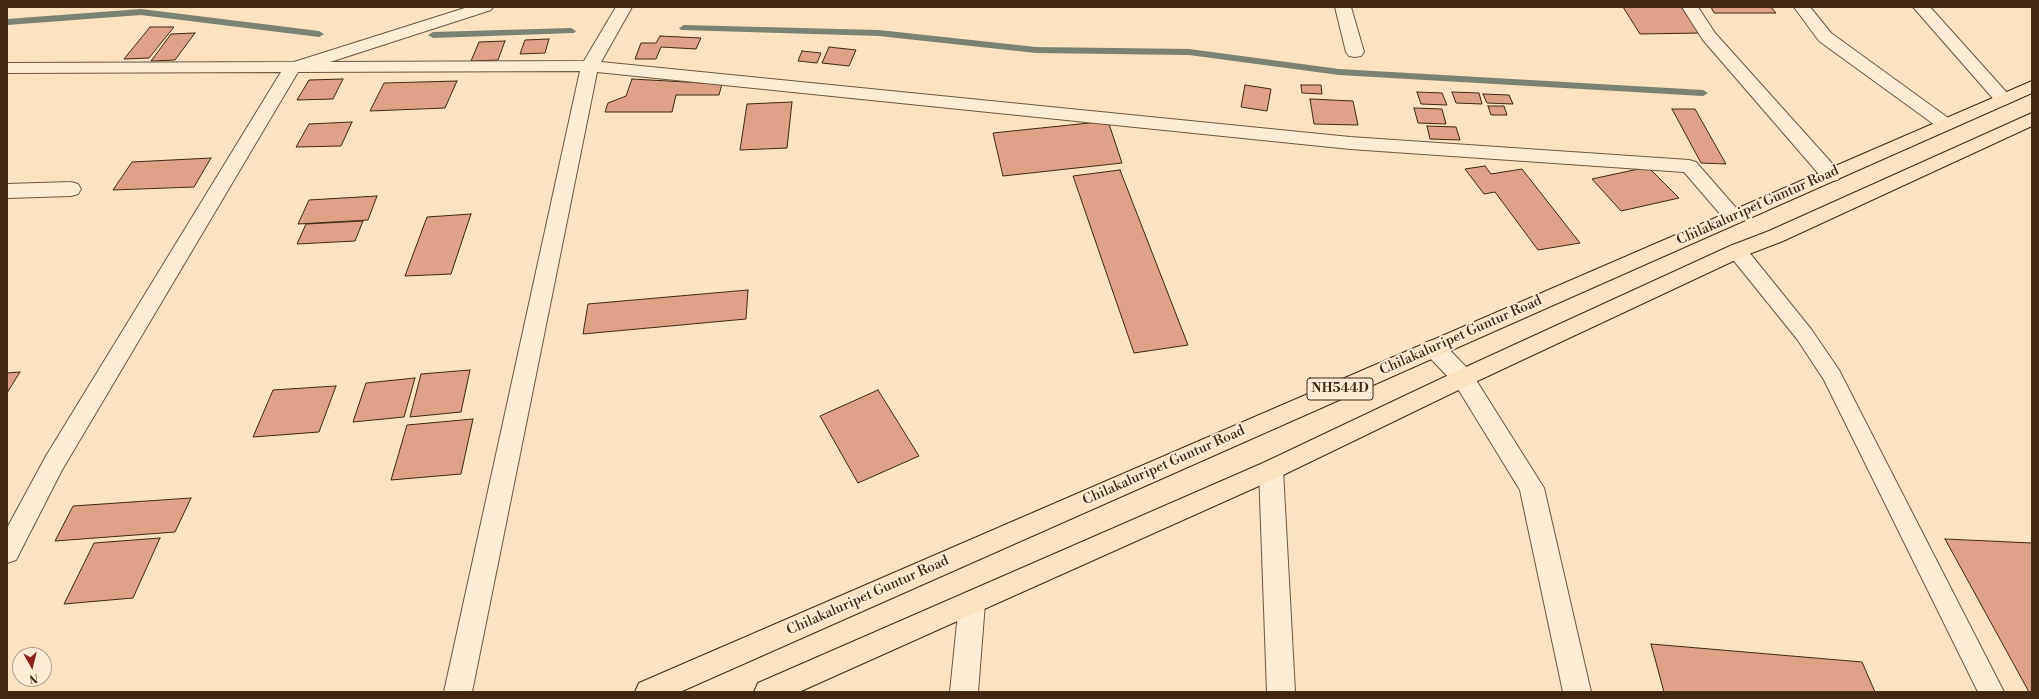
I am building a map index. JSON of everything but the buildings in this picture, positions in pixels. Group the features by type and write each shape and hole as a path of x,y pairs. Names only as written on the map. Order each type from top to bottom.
{"highway":[{"name":"Chilakaluripet Guntur Road","path":"649,692 2032,86"},
{"name":"NH544D","path":"768,692 1271,470 1463,378 1737,251 1776,236 2032,119"}],"street":[{"path":"7,552 54,463 292,68 484,7"},
{"path":"458,692 590,66 624,7"},
{"path":"1343,7 1355,52"},
{"path":"1690,7 1709,36 1831,175"},
{"path":"1802,7 1825,37 1945,124"},
{"path":"1921,7 2003,99"},
{"path":"7,68 590,66 1350,143 1689,166 1734,217"},
{"path":"7,191 71,189"},
{"path":"1434,348 1463,378 1532,488 1577,692"},
{"path":"1271,470 1281,692"},
{"path":"964,692 972,603"}],"lane":[{"path":"1737,251 1804,334 1832,376 1991,692"}],"waterway":[{"path":"7,22 141,12 319,34"},
{"path":"684,28 879,33 1036,50 1189,52 1339,72 1703,93"},
{"path":"433,35 571,31"}]}
